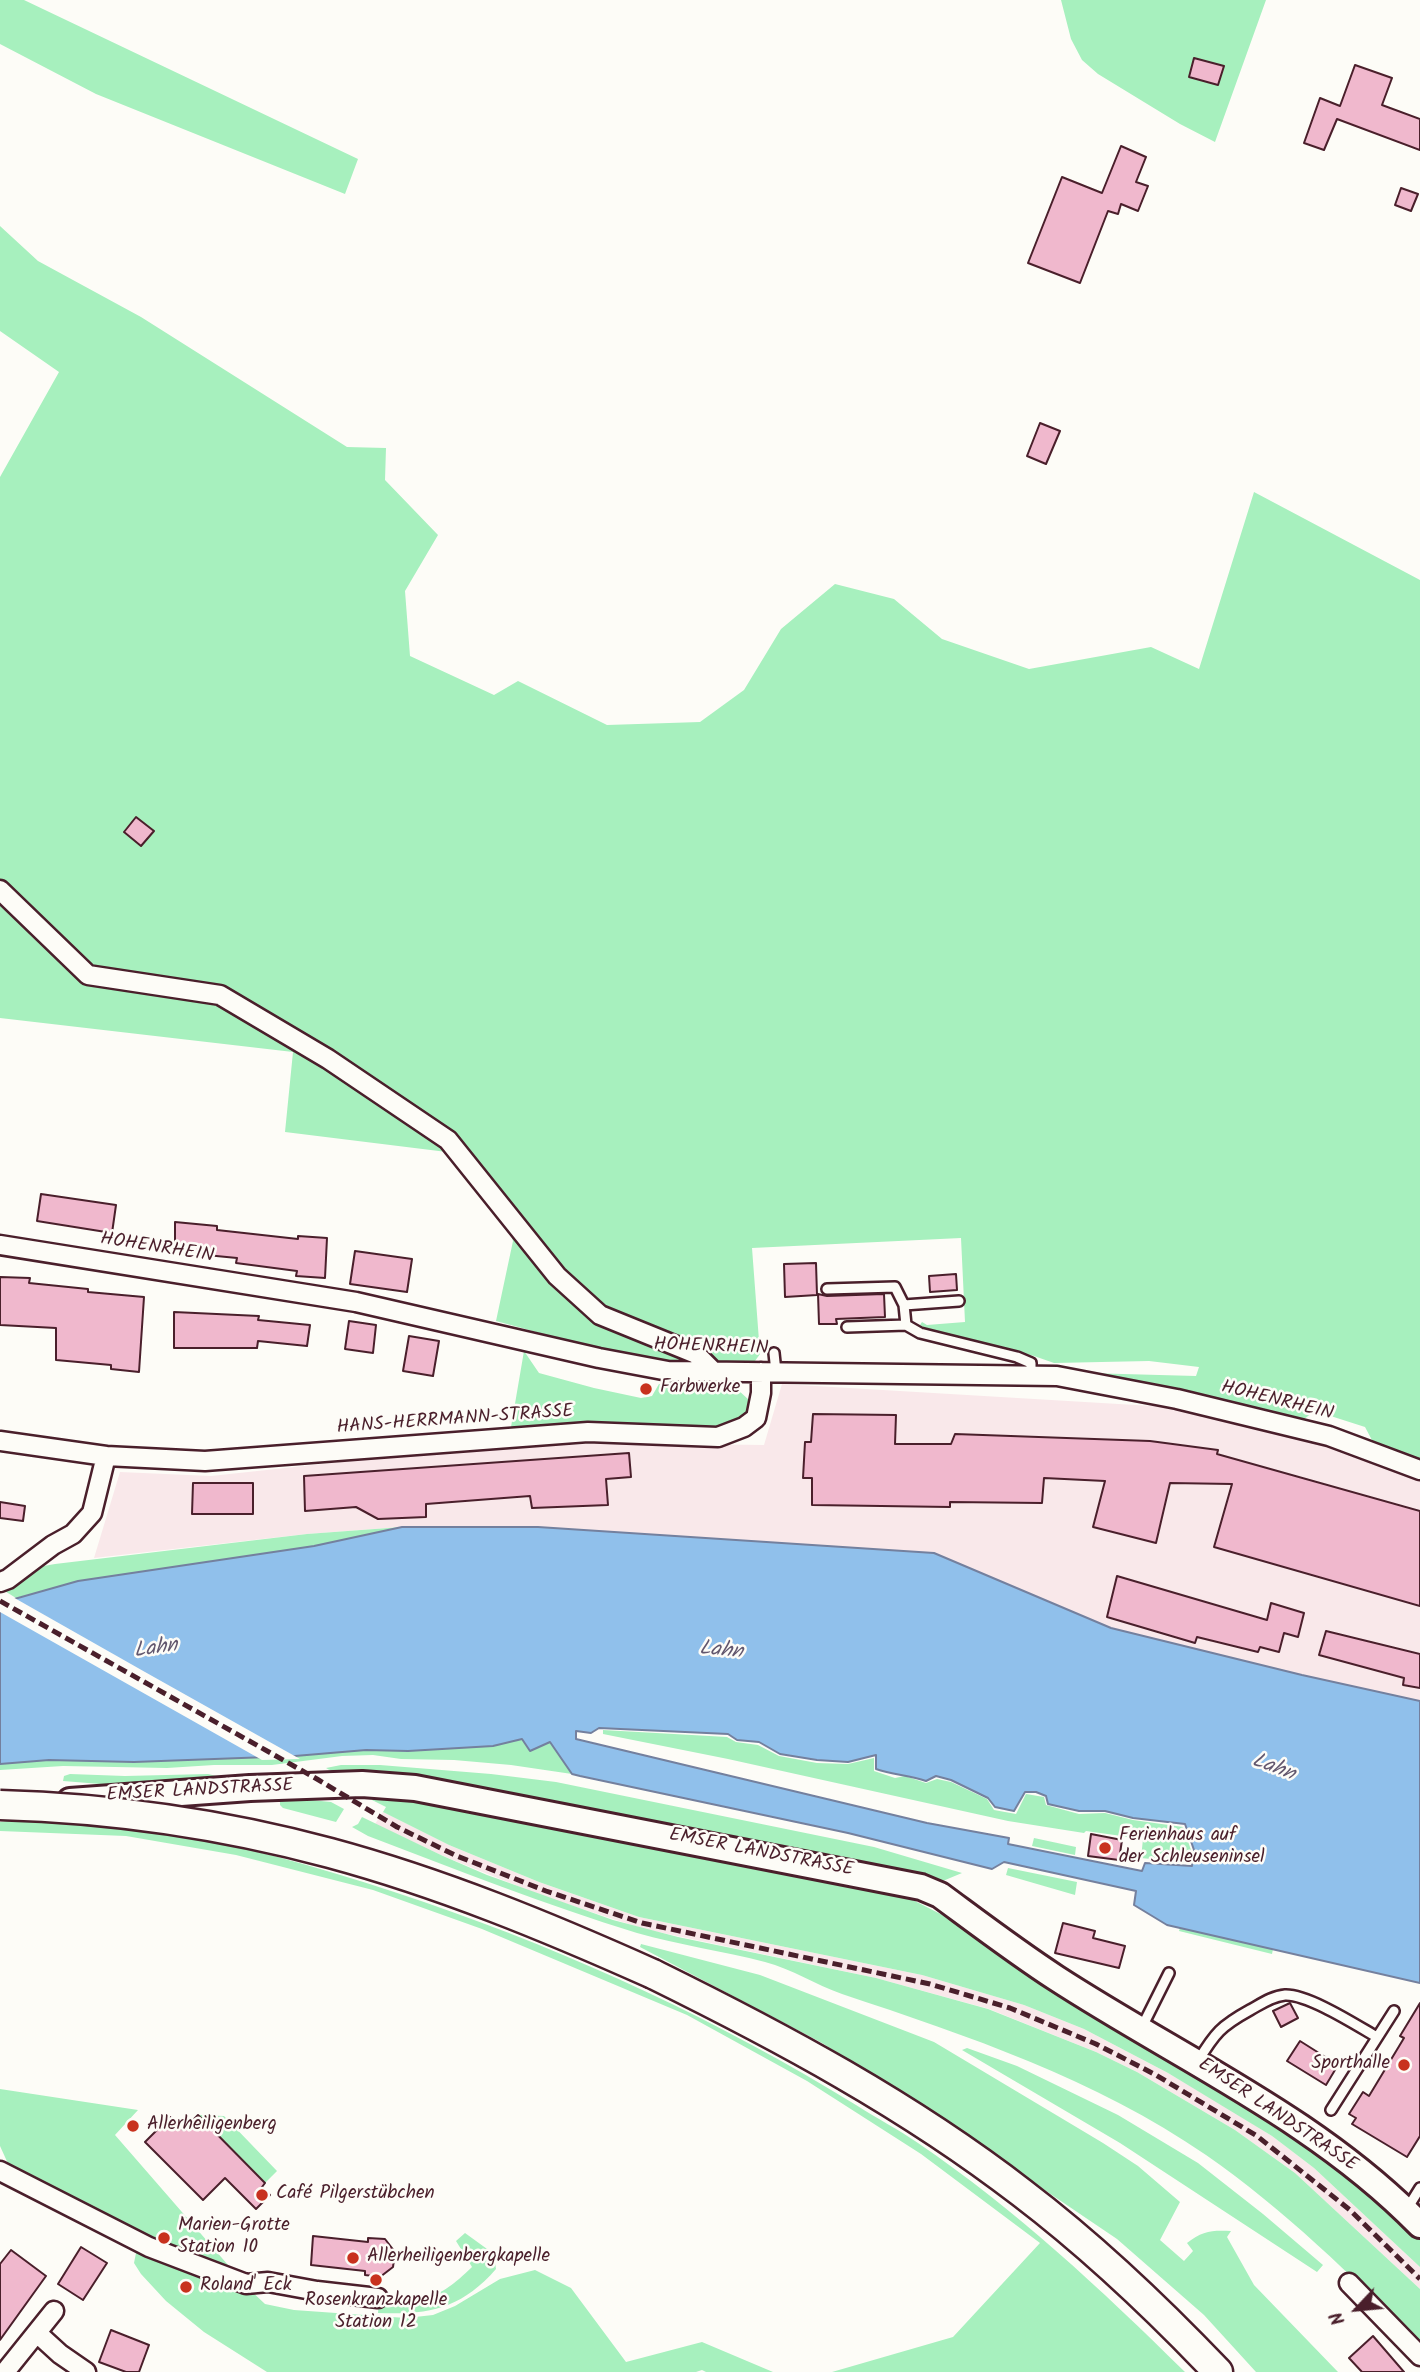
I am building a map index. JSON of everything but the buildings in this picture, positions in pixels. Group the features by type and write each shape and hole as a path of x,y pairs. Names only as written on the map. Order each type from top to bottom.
{"main road":[{"path":"0,1808 102,1811 160,1818 329,1853 410,1877 506,1912 653,1974 749,2021 842,2073 933,2130 1021,2192 1108,2263 1218,2372"}],"street":[{"path":"0,890 88,975 220,995 328,1059 426,1125 448,1140 557,1276 600,1315 696,1354 714,1371"},
{"name":"HOHENRHEIN","path":"0,1245 356,1302 599,1358 668,1371 1057,1376 1190,1402 1329,1436 1420,1470"},
{"name":"HANS-HERRMANN-STRASSE","path":"0,1441 106,1456 205,1461 588,1432 718,1437 744,1427 756,1418 768,1372"},
{"path":"0,1582 8,1579 53,1545 74,1534 92,1513 106,1456"},
{"name":"EMSER LANDSTRASSE","path":"0,1808 150,1794 362,1784 415,1788 920,1887 940,1895 1057,1979 1292,2122 1349,2162 1413,2218"},
{"path":"0,2171 149,2246 246,2284 268,2282 378,2298"},
{"path":"1349,2283 1420,2356"},
{"path":"5,2372 54,2311"},
{"path":"37,2333 60,2354 86,2372"}],"lane":[{"path":"827,1289 895,1287 904,1305 906,1325"},
{"path":"904,1305 959,1301"},
{"path":"847,1327 906,1325 920,1332 1017,1356 1031,1363 1031,1374"},
{"path":"768,1372 774,1353"},
{"path":"1141,2029 1168,1973"},
{"path":"1197,2063 1212,2037 1224,2024 1272,1997 1286,1995 1300,1998 1377,2037"},
{"path":"1331,2109 1394,2011"},
{"path":"1413,2218 1420,2188"}],"shaded area":[{"path":"782,1384 1169,1407 1331,1448 1420,1481 1420,1701 1111,1628 934,1553 538,1527 402,1527 307,1534 94,1558 120,1472 211,1476 433,1452 606,1443 764,1445"},
{"path":"383,1812 449,1845 539,1882 639,1917 922,1975 1024,2005 1084,2029 1229,2109 1272,2136 1314,2168 1420,2267 1420,2289 1295,2173 1235,2130 1137,2072 1096,2052 989,2009 876,1978 644,1929 545,1897 443,1856 375,1824"}],"green space":[{"path":"0,0 24,0 358,159 345,194 96,94 0,44"},
{"path":"1061,0 1266,0 1215,142 1098,74 1082,60 1071,39"},
{"path":"0,226 38,261 141,317 347,447 386,448 385,480 438,535 405,591 410,656 494,695 518,681 607,725 700,722 744,690 781,629 835,584 894,599 942,639 1029,669 1151,647 1199,669 1254,492 1420,580 1420,1461 1373,1442 1365,1427 1315,1411 1304,1419 1190,1391 1086,1377 1086,1373 1196,1376 1199,1367 1149,1361 1054,1363 927,1329 920,1325 922,1322 927,1325 965,1322 961,1238 752,1248 760,1354 755,1361 660,1361 621,1355 496,1321 513,1241 497,1192 463,1154 285,1132 293,1052 0,1018 0,477 59,372 0,331"},
{"path":"524,1351 539,1373 641,1398 652,1396 659,1384 737,1389 749,1400 748,1413 743,1420 703,1429 586,1422 511,1427"},
{"path":"402,1527 314,1546 78,1581 16,1598 3,1590 38,1567 55,1564 307,1534"},
{"path":"603,1730 727,1737 736,1742 758,1745 779,1756 817,1763 848,1764 874,1758 874,1771 926,1783 937,1779 951,1782 987,1799 994,1810 1016,1814 1026,1794 1044,1797 1046,1805 1079,1814 1105,1813 1183,1827 1191,1850 1190,1863 1141,1858 1143,1839 1008,1821 603,1734"},
{"path":"522,1739 550,1742 572,1774 511,1765 373,1755 272,1765 167,1768 63,1766 0,1770 0,1764 49,1760 134,1762 295,1756 366,1750 408,1751 492,1746"},
{"path":"341,1765 380,1765 556,1782 874,1847 962,1873 938,1883 481,1788 379,1773 345,1773 326,1768"},
{"path":"208,1774 225,1778 113,1785 63,1781 64,1776"},
{"path":"373,1795 498,1815 874,1887 909,1898 966,1927 1323,2155 1383,2202 1420,2239 1420,2267 1314,2168 1272,2136 1168,2073 1084,2029 1024,2005 922,1975 639,1917 539,1882 449,1845 383,1812 386,1807 372,1800"},
{"path":"280,1797 331,1802 344,1809 336,1822 283,1808 280,1805"},
{"path":"362,1817 487,1875 613,1920 678,1937 876,1978 988,2009 1096,2052 1137,2072 1235,2130 1295,2173 1420,2289 1420,2344 1291,2221 1235,2176 1164,2128 1076,2082 984,2043 842,1994 775,1965 637,1933 468,1874 368,1836 352,1827 358,1824"},
{"path":"15,1820 166,1834 217,1843 307,1865 480,1922 646,1992 805,2074 903,2133 954,2168 1057,2252 1185,2372 832,2372 953,2337 1040,2243 921,2154 807,2081 687,2015 482,1929 373,1890 236,1855 126,1836 0,1831 0,1822"},
{"path":"1034,1838 1076,1847 1075,1855 1032,1846"},
{"path":"1008,1868 1077,1882 1075,1895 1006,1875"},
{"path":"1180,1928 1273,1949 1272,1954 1179,1931"},
{"path":"641,1944 760,1975 934,2042 1103,2143 1138,2166 1180,2202 1160,2240 1184,2261 1193,2251 1187,2243 1192,2239 1208,2232 1231,2231 1227,2237 1254,2285 1338,2372 1256,2372 1204,2315 1117,2239 822,2043 640,1947"},
{"path":"967,2048 1017,2066 1118,2115 1198,2163 1323,2265 1317,2272 1120,2143 962,2050"},
{"path":"0,2089 138,2110 115,2135 265,2304 294,2310 406,2318 433,2315 455,2306 500,2279 535,2270 571,2288 626,2362 702,2342 773,2372 267,2372 204,2332 166,2301 134,2263 137,2248 10,2168 0,2146"},
{"path":"198,2115 224,2116 277,2171 265,2183"},
{"path":"465,2233 494,2254 496,2269 483,2282 470,2293 443,2307 413,2313 378,2313 379,2301 430,2296 459,2279 472,2267 456,2241"}],"water":[{"name":"Lahn","path":"402,1527 538,1527 934,1553 1111,1628 1420,1701 1420,1983 1167,1925 1134,1905 1136,1891 1004,1862 992,1869 848,1833 572,1774 550,1742 530,1751 522,1739 493,1746 408,1751 366,1750 295,1756 134,1762 49,1760 0,1764 0,1603 78,1581 314,1546","holes":["599,1728 728,1734 737,1740 759,1742 780,1754 817,1760 848,1762 876,1755 876,1769 926,1781 936,1776 951,1780 988,1798 995,1807 1014,1811 1025,1792 1036,1792 1046,1796 1048,1804 1079,1811 1105,1811 1133,1818 1185,1824 1194,1850 1192,1866 1145,1863 1142,1871 1008,1844 1009,1838 927,1823 576,1739 576,1731 591,1733"]}],"pier":[{"path":"11,1596 300,1759 262,1760 0,1612 0,1599"}],"railway":[{"path":"0,1601 317,1779 397,1827 457,1856 546,1891 642,1923 930,1984 1010,2008 1096,2044 1156,2075 1257,2136 1350,2210 1420,2279"}],"place":[{"name":"Farbwerke","path":"646,1389"},
{"name":"Ferienhaus auf der Schleuseninsel","path":"1105,1848"},
{"name":"Sporthalle","path":"1404,2065"},
{"name":"Allerheiligenberg","path":"133,2126"},
{"name":"Café Pilgerstübchen","path":"262,2195"},
{"name":"Marien-Grotte Station 10","path":"164,2238"},
{"name":"Allerheiligenbergkapelle","path":"353,2258"},
{"name":"Rosenkranzkapelle Station 12","path":"376,2280"},
{"name":"Roland' Eck","path":"186,2287"}]}
